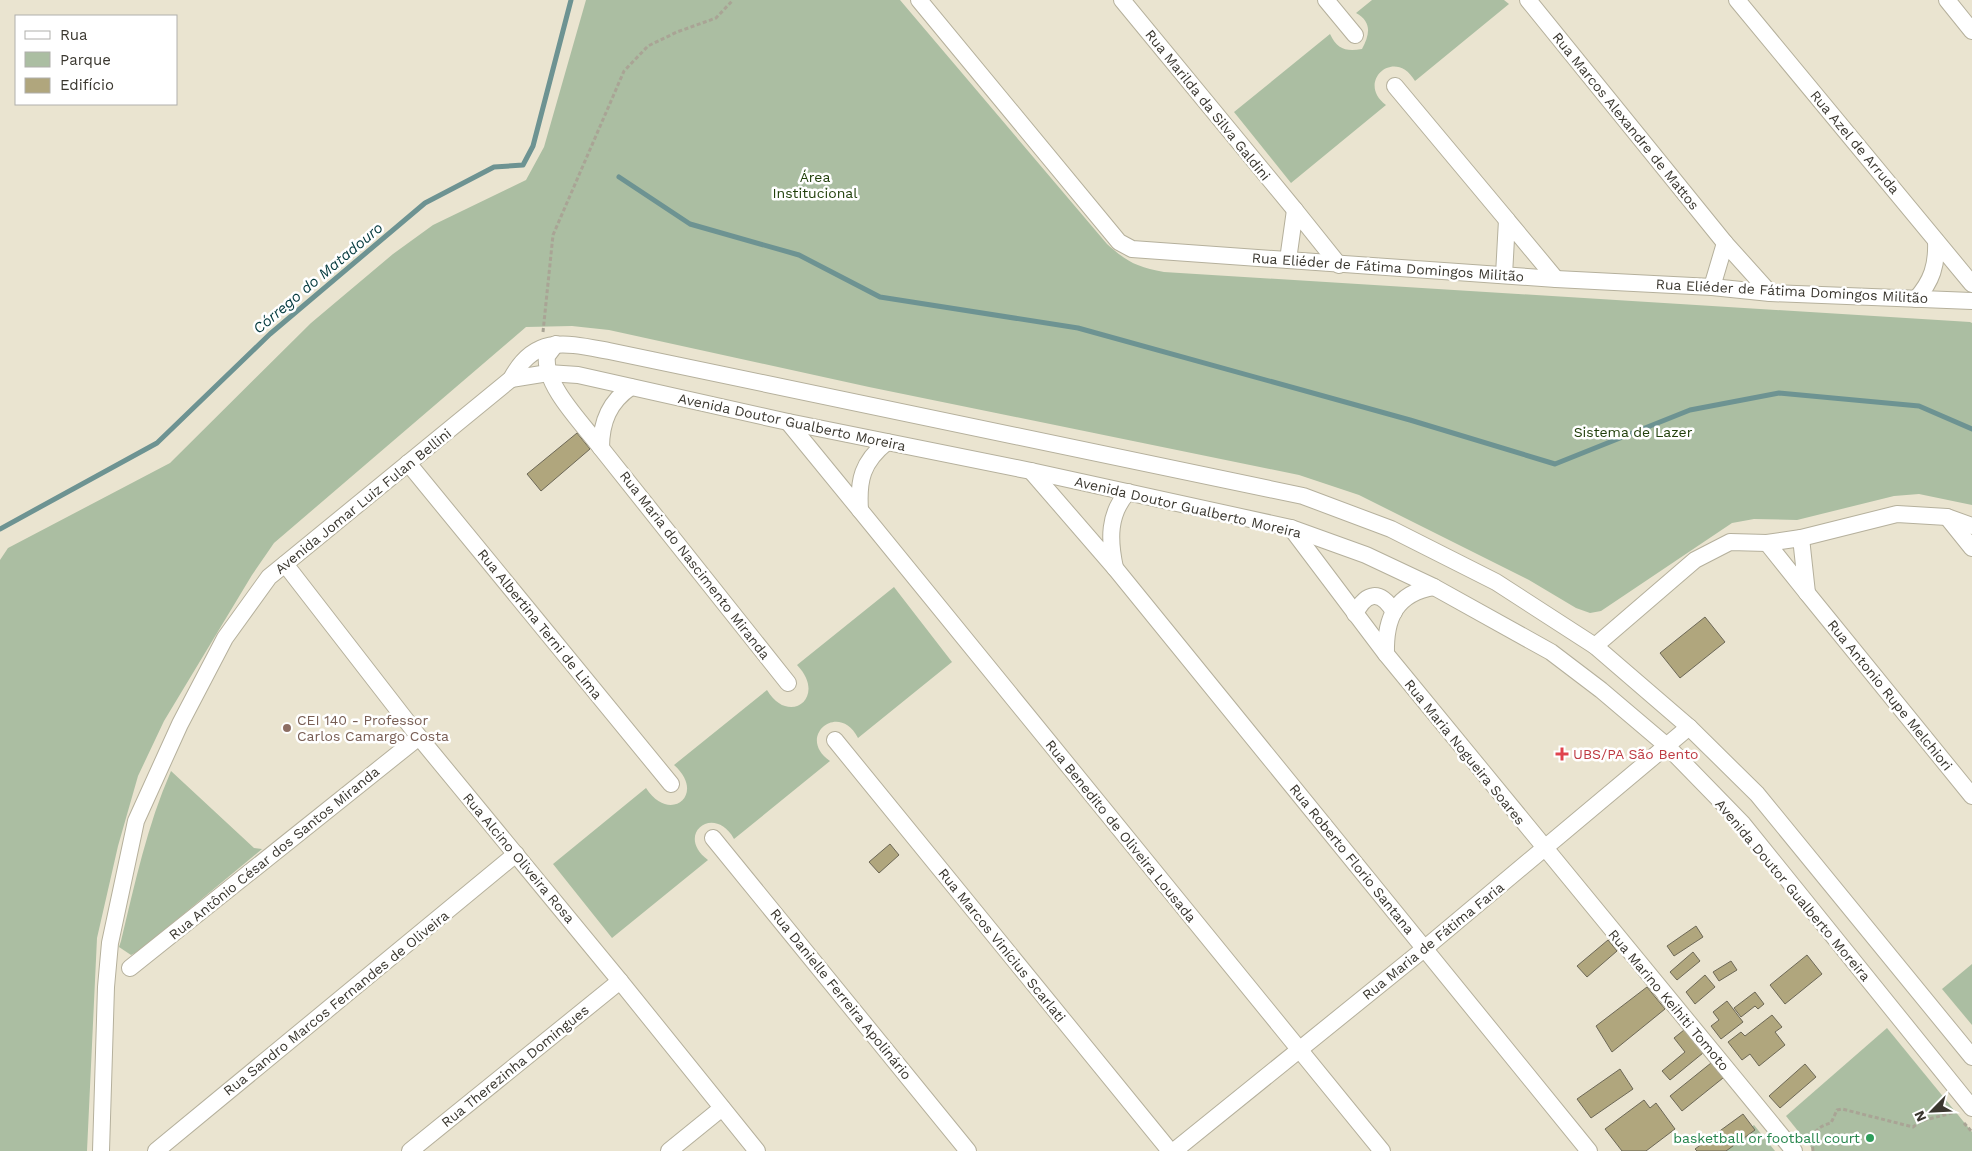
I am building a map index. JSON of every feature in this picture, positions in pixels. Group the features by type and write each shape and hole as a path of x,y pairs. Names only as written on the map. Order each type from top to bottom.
{"street":[{"name":"Rua Eliéder de Fátima Domingos Militão","path":"919,0 1119,242 1132,250 1556,279 1712,287 1770,293 1972,300"},
{"name":"Rua Marilda da Silva Galdini","path":"1122,0 1339,265"},
{"path":"1326,0 1355,35"},
{"name":"Rua Marcos Alexandre de Mattos","path":"1528,0 1725,243 1770,293"},
{"name":"Rua Azel de Arruda","path":"1737,0 1972,284"},
{"path":"1947,0 1972,31"},
{"path":"1395,86 1556,279"},
{"path":"1288,260 1294,210"},
{"path":"1504,275 1507,220"},
{"path":"1916,299 1926,288 1933,275 1937,258 1936,241"},
{"path":"1712,287 1725,243"},
{"path":"511,379 524,359 549,345 571,344 1304,496 1391,529 1496,582 1595,646 1689,727 1757,794 1972,1057"},
{"path":"548,373 547,356 549,345"},
{"path":"524,359 534,364 534,371 529,376"},
{"name":"Avenida Doutor Gualberto Moreira","path":"511,379 548,373 578,374 788,422 1032,471 1291,528 1366,554 1434,587 1551,652 1601,690 1667,746 1742,823 1972,1108"},
{"name":"Rua Maria do Nascimento Miranda","path":"548,373 556,388 601,448 788,683"},
{"name":"Avenida Jomar Luiz Fulan Bellini","path":"101,1151 108,963 121,886 136,821 180,724 225,638 270,578 284,564 511,379"},
{"path":"601,448 601,429 606,415 623,393 632,387"},
{"name":"Rua Benedito de Oliveira Lousada","path":"788,422 1382,1151"},
{"path":"860,510 858,489 864,470 872,454 887,442"},
{"name":"Rua Albertina Terni de Lima","path":"408,463 671,784"},
{"name":"Rua Roberto Florio Santana","path":"1032,471 1115,568 1589,1151"},
{"name":"Rua Roberto Florio Santana","path":"1115,568 1110,540 1111,527 1120,501 1128,492"},
{"path":"1595,646 1695,560 1730,542 1767,543 1801,538 1897,514 1947,517 1972,526"},
{"path":"1947,517 1972,548"},
{"name":"Rua Maria Nogueira Soares","path":"1291,528 1386,654 1545,849"},
{"path":"1801,538 1807,593"},
{"name":"Rua Antonio Rupe Melchiori","path":"1767,543 1972,796"},
{"name":"Rua Alcino Oliveira Rosa","path":"284,564 419,737 757,1151"},
{"path":"1386,654 1386,633 1394,612 1408,596 1417,590 1434,587"},
{"path":"1355,614 1361,602 1368,597 1376,596 1388,603 1394,612"},
{"name":"Rua Maria de Fátima Faria","path":"1174,1151 1424,949 1689,727"},
{"name":"Rua Antônio César dos Santos Miranda","path":"106,987 419,737"},
{"name":"Rua Marcos Vinícius Scarlati","path":"835,740 1170,1151"},
{"name":"Rua Danielle Ferreira Apolinário","path":"713,838 968,1151"},
{"name":"Rua Marino Keihiti Tomoto","path":"1545,849 1794,1151"},
{"name":"Rua Sandro Marcos Fernandes de Oliveira","path":"156,1151 516,854"},
{"path":"108,963 120,969 130,968"},
{"name":"Rua Therezinha Domingues","path":"410,1151 620,981"},
{"path":"668,1151 722,1108"}],"path":[{"path":"549,345 553,234 624,72 648,46 716,18 733,0"},
{"path":"1813,1151 1814,1132 1817,1128 1831,1123 1837,1110 1842,1109 1913,1127 1921,1121 1955,1111 1972,1132"}],"green space":[{"path":"586,0 900,0 1107,244 1133,263 1155,270 1970,322 1972,323 1972,505 1919,494 1894,496 1797,520 1754,519 1732,523 1601,611 1590,613 1576,608 1529,580 1359,495 1299,475 869,387 609,330 572,326 526,327 274,543 252,575 164,721 138,776 118,846 97,938 87,1151 0,1151 0,560 8,548 170,463 311,323 393,254 433,225 526,180 544,147"},
{"path":"1372,0 1504,0 1509,4 1415,81 1407,71 1398,67 1389,67 1381,71 1376,78 1375,87 1378,96 1386,105 1291,183 1234,112 1330,34 1339,46 1347,50 1362,49 1367,38 1368,29 1365,20 1356,13"},
{"path":"894,587 952,662 858,738 850,727 841,722 832,722 824,726 818,733 817,742 820,752 830,761 734,839 726,829 717,824 708,823 701,827 696,833 695,841 699,850 708,860 612,938 553,864 646,788 655,799 665,804 674,805 681,801 686,795 687,786 683,776 674,765 767,690 776,701 785,706 794,707 802,703 807,697 808,688 806,677 797,665"},
{"path":"171,771 254,848 262,849 139,951 131,955 119,947 148,834"},
{"path":"1972,964 1972,1025 1942,989"},
{"path":"1887,1028 1972,1132 1972,1151 1814,1151 1786,1116"},
{"path":"1754,1125 1775,1151 1723,1151"}],"building":[{"path":"577,433 590,449 541,491 527,474"},
{"path":"1705,617 1725,642 1680,678 1660,653"},
{"path":"890,844 899,855 879,873 869,862"},
{"path":"1696,926 1703,937 1674,956 1667,946"},
{"path":"1608,940 1617,951 1587,977 1577,966"},
{"path":"1693,952 1700,961 1677,980 1670,972"},
{"path":"1807,955 1822,974 1785,1004 1770,985"},
{"path":"1731,961 1737,970 1719,981 1713,972"},
{"path":"1705,975 1715,987 1695,1004 1686,992"},
{"path":"1647,987 1665,1009 1612,1052 1596,1026"},
{"path":"1755,992 1764,1004 1758,1009 1755,1006 1741,1017 1734,1008"},
{"path":"1727,1001 1743,1022 1721,1039 1711,1026 1719,1020 1713,1012"},
{"path":"1772,1015 1782,1027 1775,1032 1785,1045 1759,1066 1750,1054 1742,1060 1728,1042 1741,1032 1745,1036"},
{"path":"1684,1030 1703,1053 1670,1080 1662,1071 1685,1052 1674,1038"},
{"path":"1711,1063 1723,1078 1682,1111 1670,1096"},
{"path":"1805,1064 1816,1077 1780,1108 1769,1096"},
{"path":"1620,1069 1633,1089 1591,1118 1577,1099"},
{"path":"1644,1100 1650,1108 1656,1103 1675,1129 1646,1151 1622,1151 1605,1129"},
{"path":"1743,1114 1755,1130 1726,1151 1697,1151 1695,1149"}],"waterway":[{"name":"Córrego do Matadouro","path":"0,529 157,443 270,334 425,203 494,167 523,165 533,146 571,0"},
{"path":"619,177 690,224 799,255 880,297 1078,328 1410,420 1555,464 1690,410 1779,393 1919,406 1972,429"}],"place":[{"name":"CEI 140 - Professor Carlos Camargo Costa","path":"287,728"},
{"name":"UBS/PA São Bento","path":"1562,754"},
{"name":"basketball or football court","path":"1870,1138"}],"park label":[{"name":"Área Institucional","path":"815,186"},
{"name":"Sistema de Lazer","path":"1633,432"}]}
